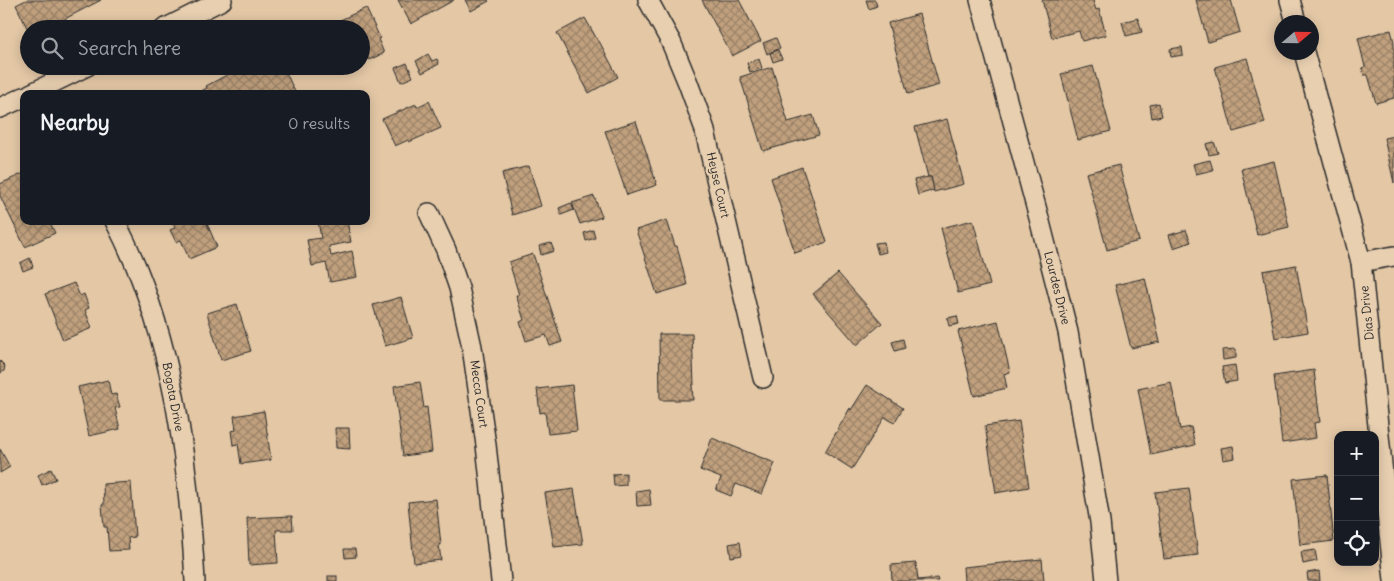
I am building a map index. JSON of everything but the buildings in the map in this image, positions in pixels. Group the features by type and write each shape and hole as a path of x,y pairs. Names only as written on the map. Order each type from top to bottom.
{"street":[{"path":"182,20 222,0"},
{"name":"Heyse Court","path":"648,0 671,42 704,127 763,378"},
{"name":"Lourdes Drive","path":"980,0 1068,332 1100,522 1106,581"},
{"path":"1290,0 1294,15"},
{"name":"Dias Drive","path":"1306,60 1361,262 1394,580"},
{"path":"45,90 71,75"},
{"path":"0,108 20,99"},
{"name":"Mecca Court","path":"429,214 449,257 472,347 502,581"},
{"name":"Bogota Drive","path":"116,225 127,244 142,282 166,358 183,447 194,581"},
{"path":"1361,262 1394,256"}]}
